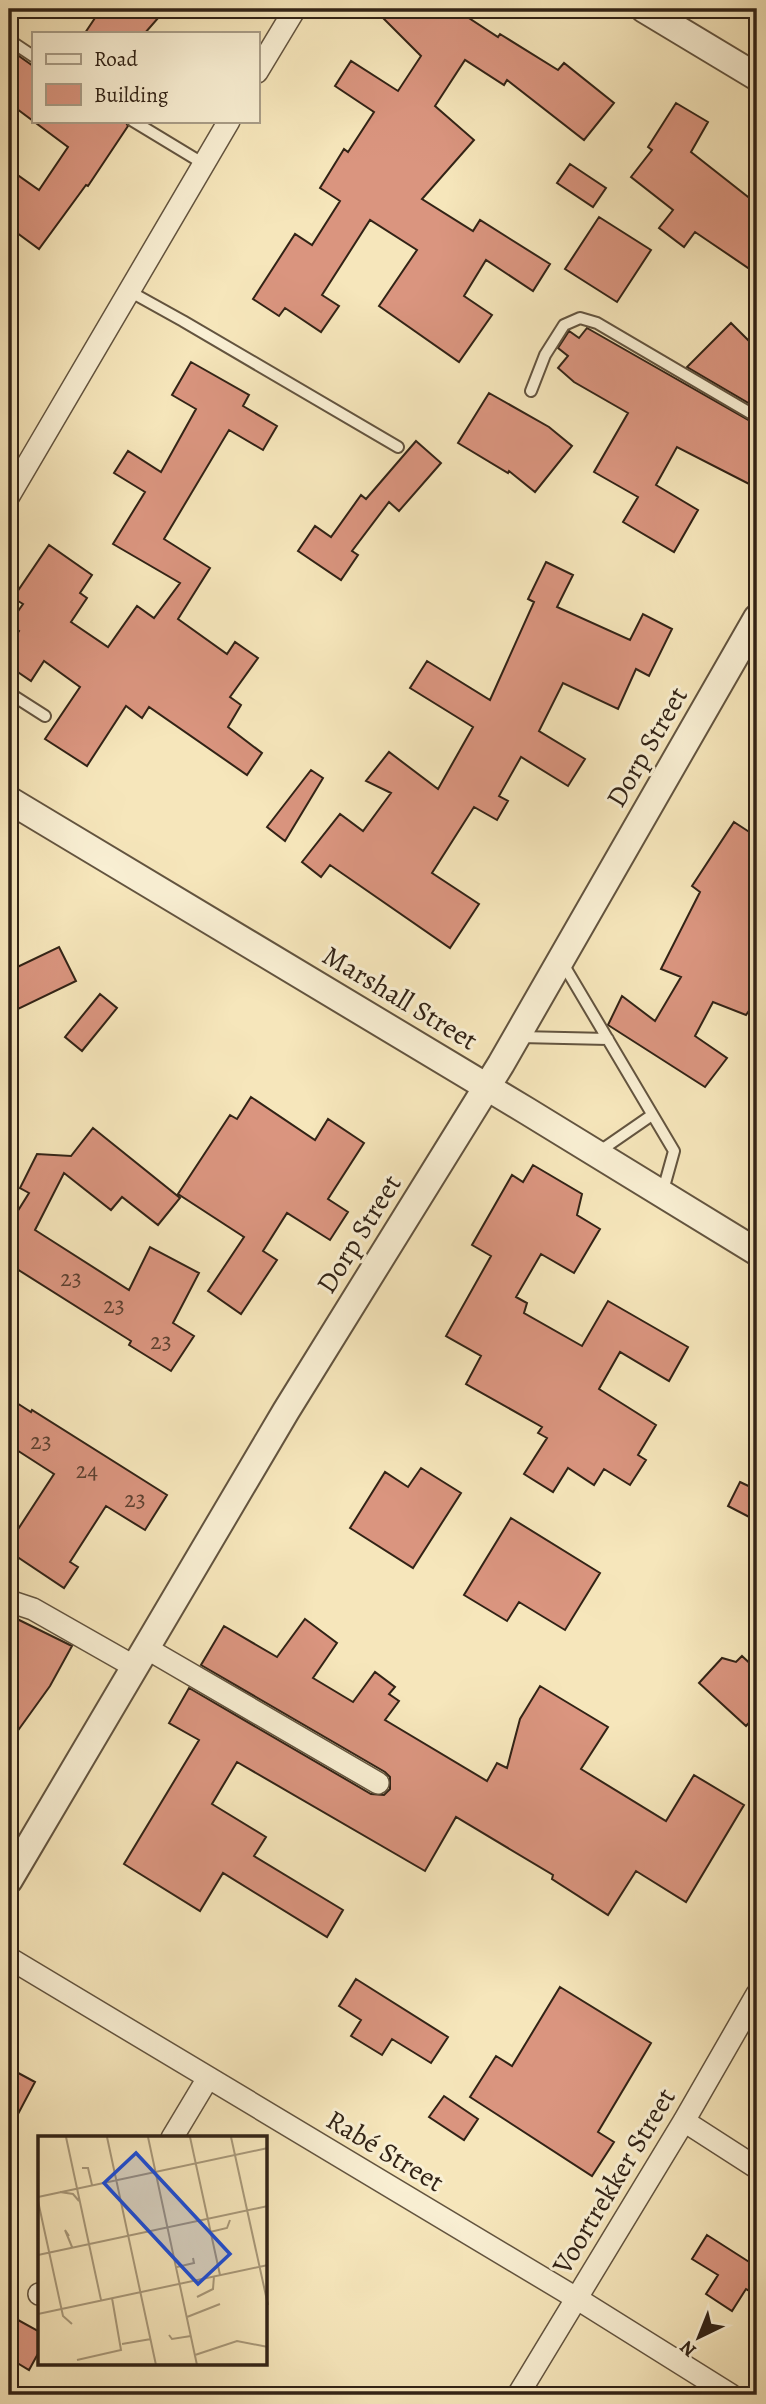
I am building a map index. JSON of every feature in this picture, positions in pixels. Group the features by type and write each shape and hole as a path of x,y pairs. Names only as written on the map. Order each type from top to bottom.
{"street":[{"path":"259,69 295,9"},
{"path":"644,9 757,76"},
{"path":"9,496 228,122"},
{"name":"Dorp Street","path":"9,1880 286,1411 517,1037 757,618"},
{"name":"Marshall Street","path":"9,800 757,1252"},
{"path":"9,1601 140,1657 378,1783"},
{"name":"Rabé Street","path":"9,1958 576,2298 731,2395"},
{"name":"Voortrekker Street","path":"518,2395 684,2121 757,1994"},
{"path":"173,2136 208,2078"},
{"path":"684,2121 757,2168"}],"lane":[{"path":"9,40 32,55"},
{"path":"135,122 204,164"},
{"path":"129,292 398,447"},
{"path":"531,391 545,355 564,325 580,318 597,323 757,417"},
{"path":"9,693 45,716"},
{"path":"561,960 674,1151 662,1194"},
{"path":"517,1037 608,1039"},
{"path":"596,1154 652,1115"}],"building":[{"path":"101,9 166,9 146,32 86,32"},
{"path":"374,9 455,9 498,37 500,34 558,70 564,63 614,103 584,140 507,80 504,85 465,60 435,106 474,140 422,199 473,231 480,220 550,264 533,291 486,260 464,296 492,315 459,362 379,306 417,250 370,220 322,295 339,306 321,332 285,308 279,316 253,299 295,234 312,245 340,201 320,188 344,149 348,152 374,112 335,86 351,61 398,91 421,56"},
{"path":"9,49 32,65 32,120 9,103"},
{"path":"676,103 708,122 691,152 757,204 757,274 695,232 684,247 659,228 673,210 631,177 652,150 648,147"},
{"path":"34,122 126,122 128,126 88,186 86,185 39,249 9,227 9,169 39,190 68,147"},
{"path":"570,164 606,188 593,207 557,183"},
{"path":"599,217 651,250 617,302 565,269"},
{"path":"731,323 757,349 757,408 687,367"},
{"path":"587,328 757,425 757,488 677,447 656,485 698,510 674,552 623,522 638,497 594,472 628,413 574,382 558,368 568,356 558,348 569,331 579,338"},
{"path":"191,362 249,395 243,406 277,426 263,450 229,430 164,539 210,568 178,619 227,654 235,642 258,658 230,697 241,705 228,727 262,753 247,775 149,707 142,718 126,706 87,766 45,739 80,687 44,661 31,681 9,666 9,646 19,631 9,624 23,604 13,598 49,545 92,575 80,593 87,598 71,622 108,647 137,606 154,618 180,583 113,544 145,492 114,473 128,451 161,472 196,409 172,395"},
{"path":"489,393 549,427 572,446 535,492 509,471 508,473 458,443"},
{"path":"416,441 441,463 399,511 389,502 352,551 358,555 341,580 298,551 315,526 331,537 361,495 366,499"},
{"path":"546,562 573,575 557,607 630,640 643,614 672,629 649,676 636,669 618,709 563,683 539,731 585,759 568,786 521,757 499,796 508,801 497,820 474,807 432,873 479,904 450,948 330,865 321,877 302,862 340,814 363,831 391,793 366,781 389,752 438,789 473,727 410,688 427,661 490,700 534,602 528,599"},
{"path":"311,770 323,778 285,841 267,827"},
{"path":"734,822 757,837 757,999 746,1015 713,1002 695,1036 727,1058 705,1087 608,1025 622,996 655,1021 681,977 661,969 700,892 692,886"},
{"path":"59,947 76,981 18,1009 9,990 9,971"},
{"path":"100,994 117,1008 82,1051 65,1037"},
{"path":"251,1097 315,1140 328,1119 364,1143 328,1199 348,1212 330,1240 287,1213 263,1251 277,1260 241,1314 208,1291 244,1237 178,1194 230,1115 237,1119"},
{"path":"93,1128 180,1198 158,1225 122,1197 111,1210 64,1173 35,1230 129,1290 150,1247 199,1273 173,1323 194,1336 171,1371 129,1345 131,1341 9,1264 9,1225 29,1193 20,1188 37,1154 71,1156"},
{"path":"533,1165 582,1194 577,1215 600,1229 574,1273 541,1254 516,1297 527,1303 524,1313 582,1346 608,1301 688,1347 669,1381 620,1352 599,1389 656,1425 638,1455 646,1460 630,1485 604,1469 594,1485 568,1468 553,1492 524,1474 547,1438 538,1433 542,1427 466,1384 481,1356 446,1336 491,1256 472,1245 512,1175 523,1182"},
{"path":"9,1398 167,1495 145,1530 106,1506 70,1562 78,1567 64,1588 10,1552 11,1540 54,1474 9,1445"},
{"path":"421,1468 461,1493 413,1568 350,1528 385,1472 408,1487"},
{"path":"740,1482 757,1490 757,1521 728,1506"},
{"path":"511,1518 600,1573 565,1630 519,1602 507,1621 464,1595"},
{"path":"9,1615 72,1646 50,1686 9,1743"},
{"path":"305,1619 337,1643 313,1678 353,1702 375,1672 395,1687 389,1694 399,1701 385,1720 487,1781 497,1763 507,1768 520,1719 540,1686 608,1727 581,1769 666,1821 694,1775 744,1805 686,1902 636,1871 608,1915 552,1879 553,1875 456,1817 425,1871 237,1762 212,1804 266,1837 254,1856 343,1910 327,1937 223,1873 200,1911 124,1864 199,1740 169,1723 189,1688 371,1794 384,1795 390,1789 390,1777 385,1772 201,1665 224,1626 277,1657"},
{"path":"742,1656 757,1670 757,1714 746,1726 699,1683 722,1658 736,1662"},
{"path":"356,1979 448,2037 431,2063 392,2039 382,2055 351,2036 361,2020 339,2006"},
{"path":"560,1987 651,2043 598,2132 614,2142 592,2176 470,2097 496,2056 512,2066"},
{"path":"9,2068 35,2082 9,2131"},
{"path":"444,2096 478,2119 464,2140 429,2117"},
{"path":"707,2235 757,2267 757,2295 746,2289 732,2311 706,2294 718,2275 692,2259"},
{"path":"9,2315 38,2331 38,2354 29,2370 9,2358"}]}
